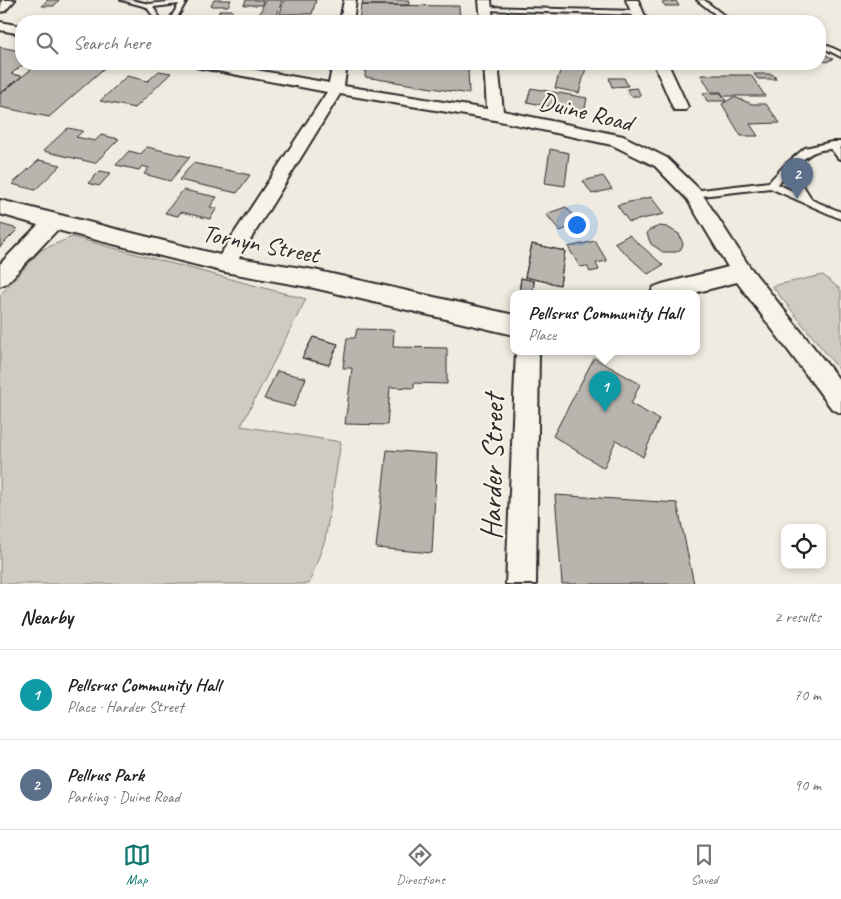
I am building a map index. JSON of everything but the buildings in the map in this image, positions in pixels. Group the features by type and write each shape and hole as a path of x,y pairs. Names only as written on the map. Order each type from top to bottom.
{"street":[{"path":"0,8 9,0"},
{"path":"348,15 350,0"},
{"path":"632,0 639,15"},
{"path":"0,26 15,29"},
{"name":"Duine Road","path":"233,70 496,115 617,140 662,162 693,194 742,272 841,401"},
{"path":"225,264 336,89 339,70"},
{"path":"492,70 496,115"},
{"path":"664,70 680,107"},
{"name":"Tornyn Street","path":"0,207 53,222 225,264 314,280 510,324"},
{"path":"0,277 53,222"},
{"path":"673,290 742,272"},
{"name":"Harder Street","path":"521,584 527,355"}],"lane":[{"path":"124,0 149,6 183,1"},
{"path":"700,0 720,15"},
{"path":"175,15 183,1"},
{"path":"149,6 155,15"},
{"path":"486,10 596,15"},
{"path":"826,47 841,55"},
{"path":"771,185 808,150 836,145 841,156"},
{"path":"788,167 808,200"},
{"path":"693,194 771,185 841,216"}],"shaded area":[{"path":"72,237 306,299 241,426 341,442 325,540 309,584 0,584 0,295 41,250"},
{"path":"823,275 841,290 841,372 772,286"}],"place":[{"name":"Pellrus Park","path":"797,199"},
{"name":"Pellsrus Community Hall","path":"605,412"}]}
